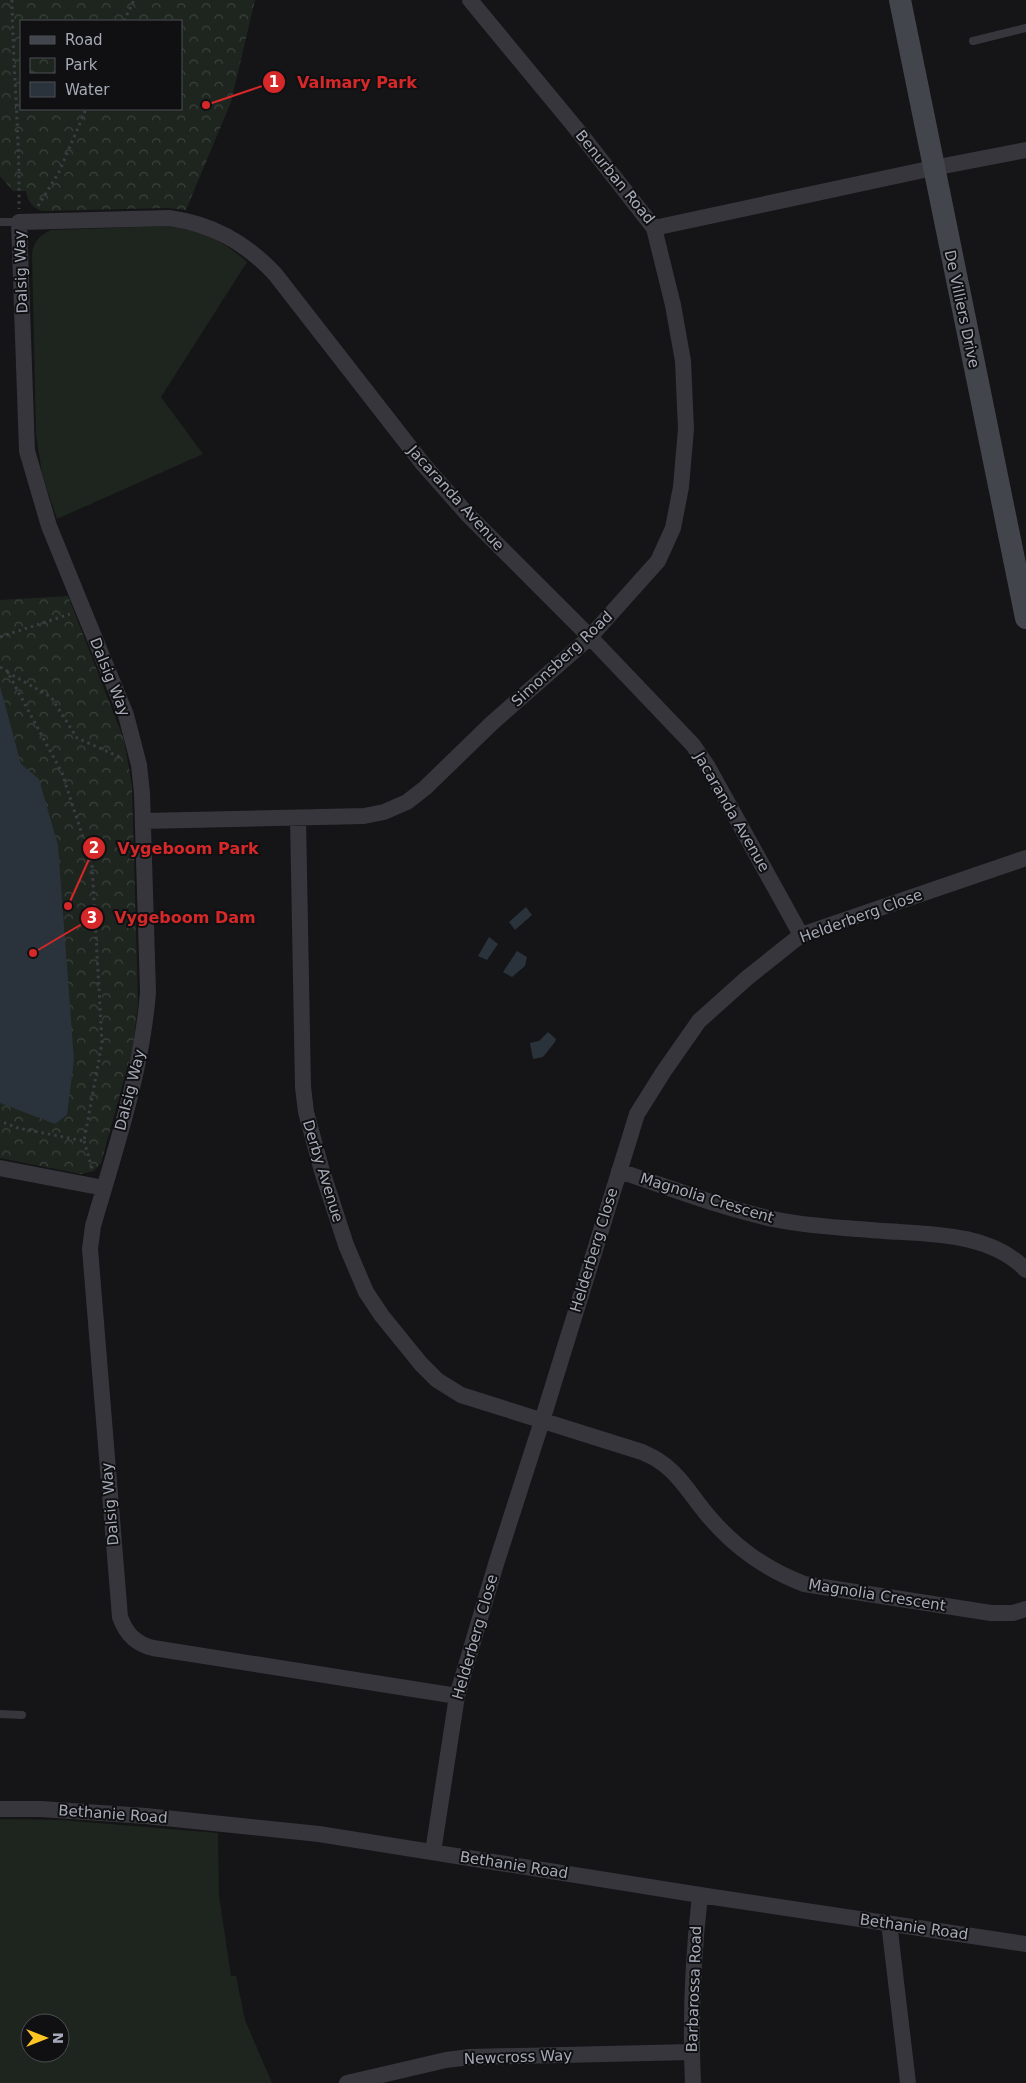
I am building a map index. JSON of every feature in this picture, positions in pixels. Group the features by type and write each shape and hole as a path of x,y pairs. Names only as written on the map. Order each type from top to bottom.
{"street":[{"name":"Benurban Road","path":"470,0 575,127 654,228 1026,150"},
{"name":"De Villiers Drive","path":"900,0 1026,618"},
{"name":"Jacaranda Avenue","path":"24,222 169,218 186,220 219,231 249,249 275,274 429,472 468,515 590,637 702,756 801,936"},
{"name":"Dalsig Way","path":"24,222 28,451 49,526 126,715 139,765 143,821 148,992 146,1019 138,1062 100,1187 93,1226 90,1264 120,1618 127,1633 139,1643 153,1648 457,1696"},
{"name":"Simonsberg Road","path":"143,821 364,816 384,812 407,802 425,788 492,723 590,637 632,592 658,561 673,528 681,487 686,429 683,361 673,305 654,228"},
{"name":"Derby Avenue","path":"298,818 303,1086 306,1112 346,1245 366,1292 382,1316 421,1364 437,1380 461,1395 542,1421"},
{"name":"Helderberg Close","path":"433,1852 457,1696 496,1564 637,1114 664,1071 700,1021 746,978 801,936 1026,858"},
{"path":"0,1168 100,1187"},
{"name":"Magnolia Crescent","path":"619,1171 733,1208 779,1220 834,1227 942,1235 971,1240 1001,1251 1020,1263 1026,1270"},
{"name":"Magnolia Crescent","path":"542,1421 642,1452 660,1461 671,1471 734,1544 752,1558 804,1584 992,1613 1013,1613 1026,1609"},
{"name":"Bethanie Road","path":"0,1809 41,1809 156,1817 320,1834 700,1895 1026,1944"},
{"name":"Barbarossa Road","path":"693,2083 692,2052 696,1932 700,1895"},
{"path":"889,1923 908,2083"},
{"name":"Newcross Way","path":"347,2083 446,2060 470,2057 692,2052"}],"lane":[{"path":"972,41 1026,28"},
{"path":"0,222 24,222"},
{"path":"0,1714 22,1715"}],"path":[{"path":"12,0 13,54 24,222"},
{"path":"124,20 134,0"},
{"path":"24,222 59,172 86,110"},
{"path":"0,637 83,610"},
{"path":"0,667 51,697 77,738 139,765"},
{"path":"7,671 62,773 92,865 102,1043 84,1141 100,1187"},
{"path":"0,1121 18,1128 84,1141"}],"green space":[{"path":"0,0 255,0 231,102 186,210 167,208 42,211 31,204 26,191 13,191 0,176"},
{"path":"166,226 190,230 219,241 247,262 161,397 203,454 57,519 42,474 36,434 32,255 34,246 41,236 52,230"},
{"path":"68,596 124,740 132,786 138,1003 133,1047 101,1163 94,1171 81,1174 0,1158 0,600"},
{"path":"0,1819 61,1820 218,1833 219,1896 231,1976 236,1976 245,2020 272,2083 0,2083"}],"water":[{"path":"0,686 21,764 39,779 58,845 74,1060 67,1115 55,1124 0,1103"},
{"path":"526,907 532,915 515,930 509,922"},
{"path":"489,937 498,944 487,960 478,956"},
{"path":"517,951 527,957 525,966 512,977 503,972"},
{"path":"548,1032 556,1039 555,1042 543,1057 533,1059 530,1043 539,1041"}],"place":[{"name":"Valmary Park","path":"206,105"},
{"name":"Vygeboom Park","path":"68,906"},
{"name":"Vygeboom Dam","path":"33,953"}]}
